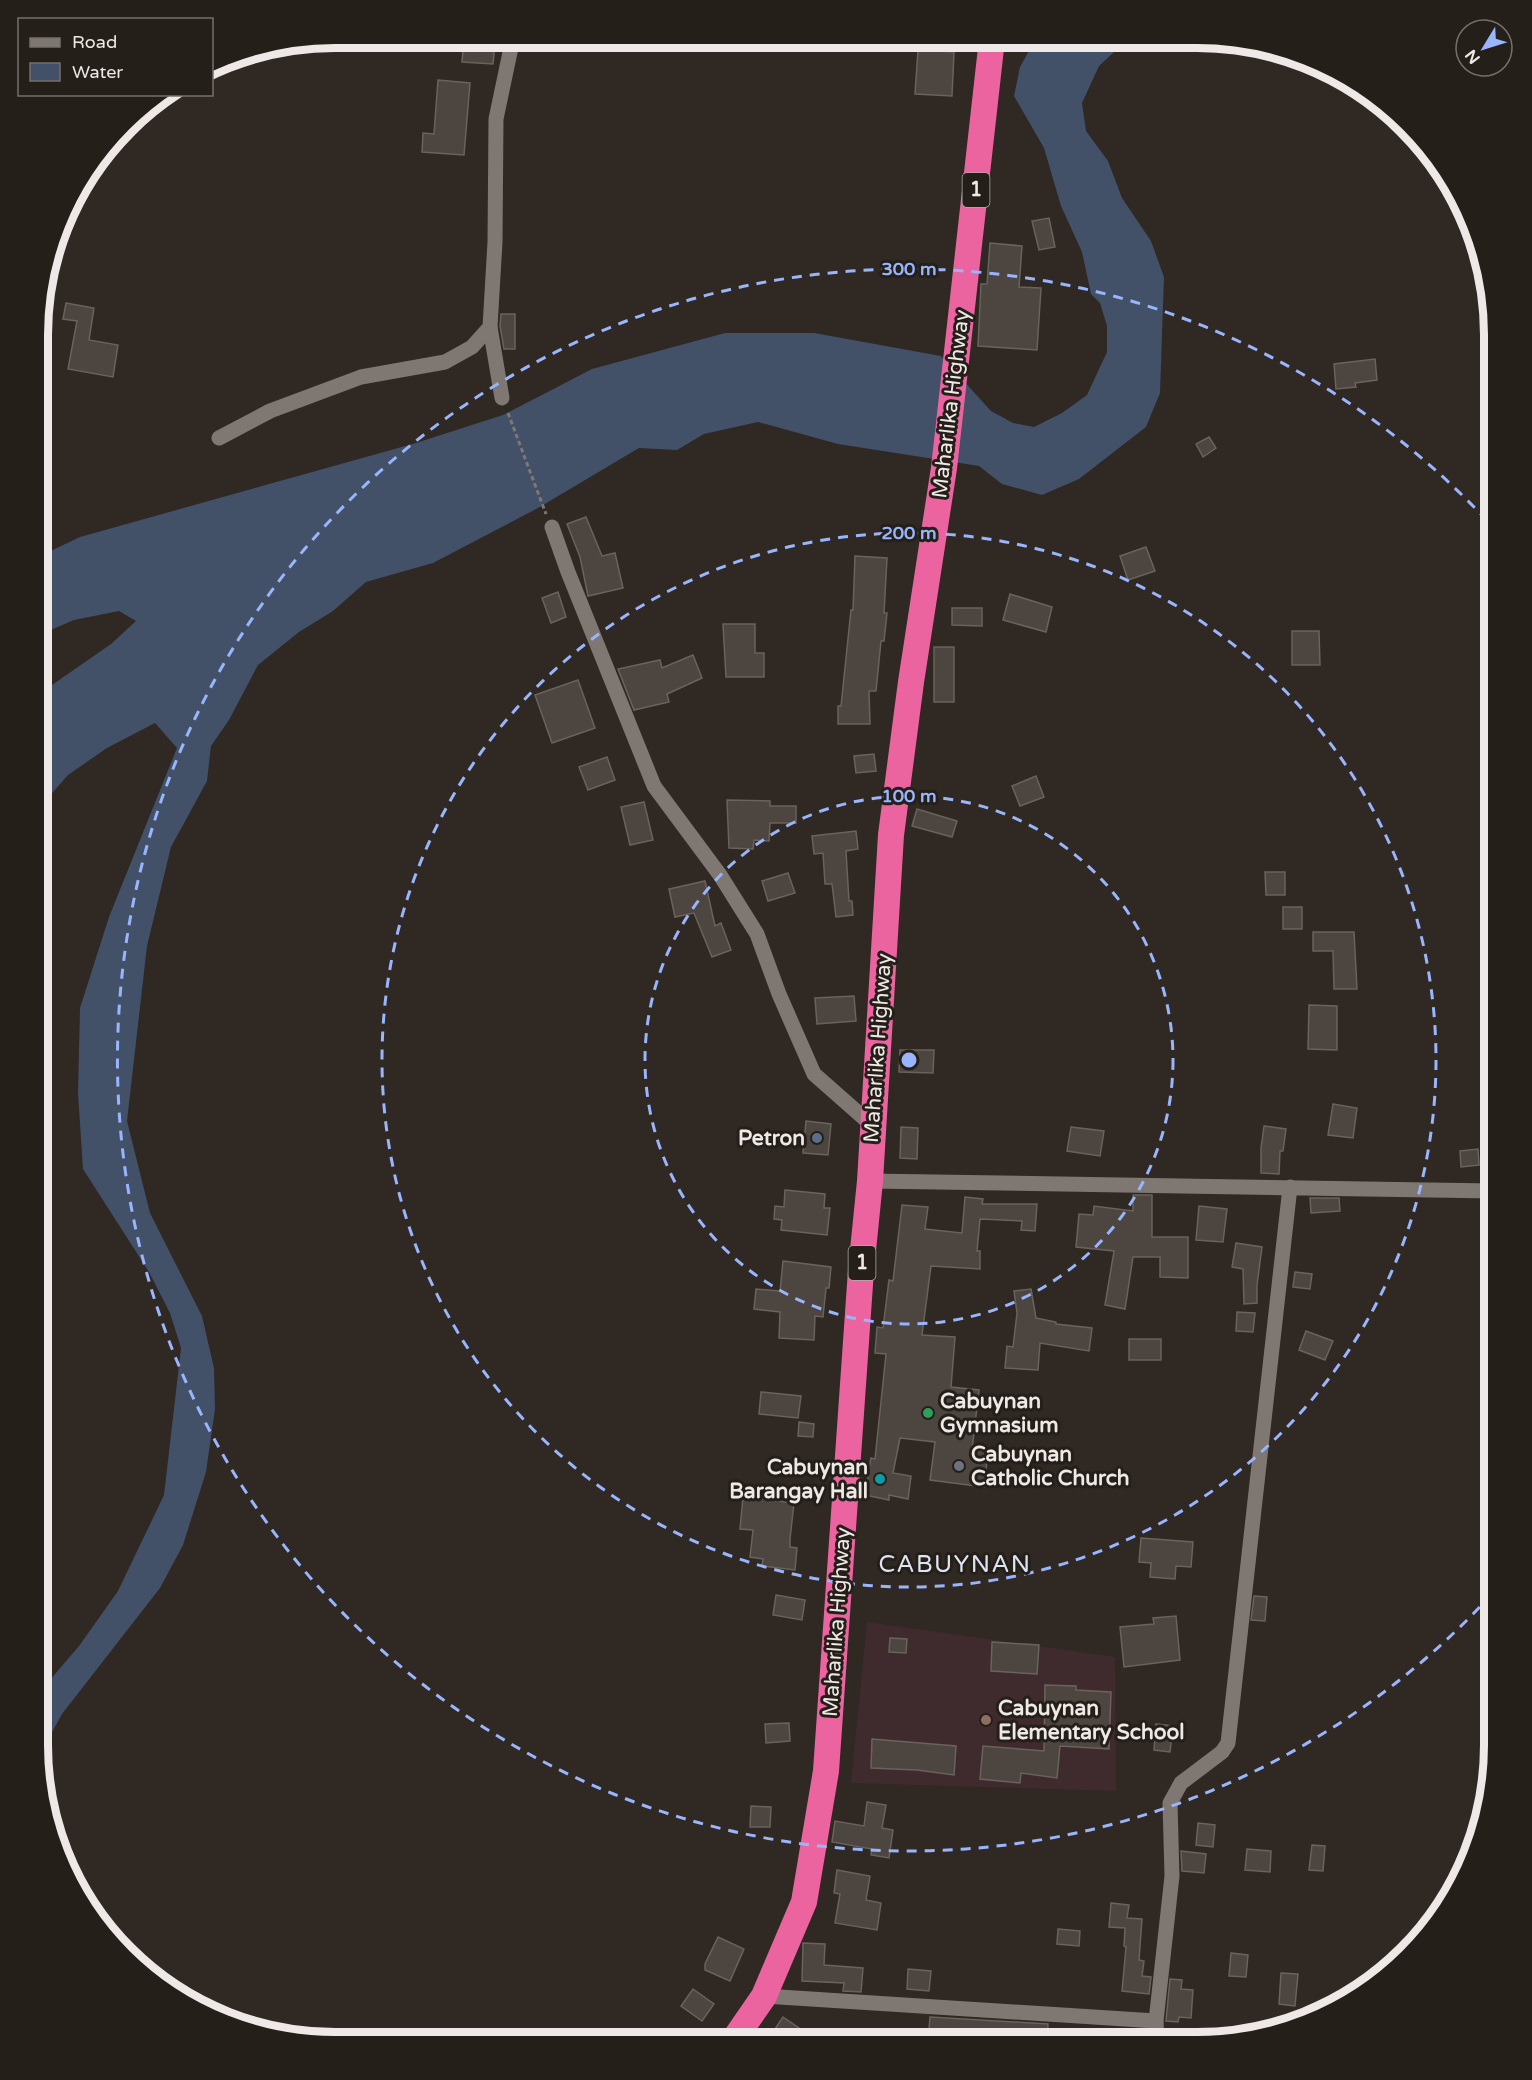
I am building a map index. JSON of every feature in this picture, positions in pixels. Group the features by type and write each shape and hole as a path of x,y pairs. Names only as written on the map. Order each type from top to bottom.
{"highway":[{"name":"Maharlika Highway","path":"739,2032 764,1996 804,1902 826,1771 860,1282 870,1180 891,835 911,682 944,468 991,48"}],"street":[{"path":"502,398 490,327 495,242 496,119 511,48"},
{"path":"219,438 270,411 361,377 445,362 472,347 490,327"},
{"path":"552,527 654,786 720,875 757,934 813,1074 873,1126"},
{"path":"870,1180 1484,1191"},
{"path":"1157,2032 1172,1876 1170,1803 1181,1783 1222,1752 1228,1743 1290,1187"},
{"path":"764,1996 1156,2021"}],"path":[{"path":"502,398 552,527"}],"shaded area":[{"name":"Cabuynan Elementary School","path":"867,1622 1115,1657 1116,1791 851,1783"}],"water":[{"path":"1031,48 1118,48 1099,66 1082,103 1086,131 1108,161 1122,198 1151,241 1164,277 1160,393 1146,427 1079,479 1042,495 1002,484 979,466 838,444 758,422 704,434 677,450 639,448 538,508 433,563 366,582 333,611 299,632 258,665 229,720 211,746 207,781 171,847 147,946 127,1121 150,1213 202,1316 214,1368 215,1409 206,1472 183,1545 160,1588 62,1714 48,1740 48,1682 79,1646 118,1591 164,1495 181,1348 170,1313 149,1272 83,1169 78,1093 80,1008 109,917 177,748 155,723 107,748 68,775 48,798 48,688 111,644 136,621 119,611 74,620 48,631 48,552 80,537 416,443 503,415 592,369 725,333 814,333 941,356 991,411 1013,423 1034,427 1062,413 1087,395 1107,352 1107,326 1100,303 1091,294 1082,252 1061,206 1044,148 1014,96 1020,67"}],"building":[{"path":"463,48 495,48 493,64 462,62"},
{"path":"918,50 954,52 952,96 915,94"},
{"path":"438,80 470,83 464,155 422,152 423,133 434,134"},
{"path":"1049,218 1055,247 1039,250 1032,221"},
{"path":"990,243 1022,246 1019,287 1041,288 1037,350 978,346 981,284 987,284"},
{"path":"66,303 94,308 89,340 118,345 113,377 68,369 77,321 63,319"},
{"path":"501,314 515,314 515,349 504,349 500,326"},
{"path":"1375,359 1377,380 1355,383 1356,387 1336,389 1334,364"},
{"path":"1209,437 1216,448 1203,457 1196,444"},
{"path":"586,517 602,556 615,553 623,588 588,596 580,557 567,524"},
{"path":"1146,547 1155,571 1128,580 1120,556"},
{"path":"855,556 887,558 884,613 887,613 884,641 881,641 876,691 869,691 870,724 838,724 838,706 841,706 851,610 853,610"},
{"path":"558,592 566,617 551,623 542,598"},
{"path":"1010,594 1052,607 1046,632 1003,620"},
{"path":"952,608 982,608 982,626 952,625"},
{"path":"723,624 755,624 755,653 764,653 764,677 726,677"},
{"path":"1292,631 1319,631 1320,665 1292,665"},
{"path":"934,647 954,647 954,702 934,702"},
{"path":"693,655 702,678 667,694 669,702 634,710 618,669 660,660 662,668"},
{"path":"578,680 595,728 552,743 535,695"},
{"path":"874,754 876,771 856,773 854,756"},
{"path":"607,757 615,780 588,790 579,767"},
{"path":"1036,776 1044,797 1020,806 1012,786"},
{"path":"727,800 770,801 770,806 796,806 796,823 770,823 769,841 754,840 753,849 729,848"},
{"path":"644,802 653,840 630,845 621,807"},
{"path":"917,809 957,821 952,837 912,826"},
{"path":"856,831 858,849 846,851 849,901 852,901 853,915 836,917 832,884 825,884 823,853 814,854 812,836"},
{"path":"1265,872 1285,872 1285,895 1266,895"},
{"path":"788,873 795,893 768,901 762,881"},
{"path":"705,881 715,926 721,923 731,950 712,957 694,913 675,917 669,889"},
{"path":"1283,907 1302,907 1302,929 1283,929"},
{"path":"1313,932 1354,932 1357,989 1334,989 1333,951 1313,951"},
{"path":"854,996 856,1021 817,1024 815,998"},
{"path":"1309,1005 1337,1006 1337,1050 1308,1049"},
{"path":"900,1050 934,1050 933,1073 899,1072"},
{"path":"1333,1104 1357,1108 1353,1138 1328,1135"},
{"name":"Petron","path":"806,1121 831,1124 828,1155 803,1153"},
{"path":"1264,1126 1286,1129 1283,1151 1280,1151 1279,1174 1261,1173"},
{"path":"901,1127 918,1128 917,1159 900,1158"},
{"path":"1071,1127 1104,1131 1100,1156 1067,1151"},
{"path":"1478,1149 1479,1165 1461,1167 1460,1151"},
{"path":"785,1190 825,1194 824,1208 830,1208 827,1235 781,1230 782,1220 774,1219 775,1206 784,1207"},
{"path":"1133,1195 1152,1195 1152,1237 1188,1237 1188,1278 1160,1277 1160,1257 1133,1257 1125,1309 1105,1305 1114,1251 1076,1247 1079,1214 1093,1215 1094,1206 1133,1211"},
{"path":"965,1197 983,1199 982,1204 1037,1204 1035,1231 1021,1230 1022,1221 980,1219 977,1251 980,1251 980,1269 931,1266 922,1335 955,1337 951,1387 979,1390 972,1450 988,1452 984,1487 930,1480 935,1442 900,1438 893,1473 911,1476 908,1499 889,1495 889,1500 865,1495 871,1458 875,1459 886,1354 875,1353 877,1327 883,1328 889,1280 893,1281 902,1205 928,1207 925,1229 962,1233"},
{"path":"1310,1198 1339,1198 1340,1211 1311,1213"},
{"path":"1199,1206 1227,1209 1223,1242 1196,1240"},
{"path":"1236,1243 1262,1247 1257,1303 1244,1304 1243,1269 1232,1267"},
{"path":"783,1261 831,1267 823,1317 815,1316 814,1340 779,1338 780,1312 754,1309 756,1289 780,1291"},
{"path":"1295,1272 1312,1274 1310,1289 1293,1287"},
{"path":"1031,1289 1036,1318 1056,1322 1056,1324 1092,1328 1089,1351 1040,1343 1038,1370 1005,1368 1007,1346 1013,1347 1017,1313 1014,1291"},
{"path":"1237,1312 1255,1313 1253,1332 1236,1331"},
{"path":"1306,1331 1333,1341 1325,1360 1299,1350"},
{"path":"1129,1339 1161,1339 1161,1360 1129,1360"},
{"path":"761,1392 801,1396 798,1418 759,1414"},
{"path":"799,1422 814,1424 813,1437 798,1436"},
{"path":"743,1497 794,1503 790,1547 797,1548 795,1570 762,1566 763,1559 750,1557 753,1530 740,1529"},
{"path":"1141,1538 1193,1542 1191,1567 1176,1566 1175,1579 1150,1577 1151,1563 1139,1562"},
{"path":"776,1595 805,1600 802,1620 773,1615"},
{"path":"1254,1596 1267,1597 1265,1621 1251,1620"},
{"path":"1176,1616 1180,1660 1124,1667 1120,1627 1154,1624 1153,1618"},
{"path":"890,1638 907,1639 906,1653 889,1652"},
{"path":"992,1642 1039,1645 1037,1674 991,1671"},
{"path":"1045,1685 1076,1686 1076,1690 1111,1692 1109,1749 1060,1746 1057,1778 1021,1773 1020,1783 980,1779 983,1746 1044,1751"},
{"path":"789,1723 790,1741 766,1743 765,1724"},
{"path":"1156,1724 1173,1726 1170,1752 1154,1750"},
{"path":"872,1739 956,1746 954,1775 917,1770 871,1768"},
{"path":"867,1802 886,1805 882,1828 893,1830 889,1858 871,1855 872,1849 832,1842 835,1821 864,1826"},
{"path":"751,1806 771,1807 770,1827 750,1827"},
{"path":"1198,1823 1215,1825 1213,1847 1196,1845"},
{"path":"1312,1845 1325,1846 1323,1871 1309,1870"},
{"path":"1247,1849 1271,1851 1270,1872 1245,1870"},
{"path":"1181,1851 1206,1854 1204,1873 1182,1871"},
{"path":"837,1870 870,1876 866,1900 881,1903 877,1930 835,1923 840,1894 834,1893"},
{"path":"1111,1903 1129,1905 1127,1918 1142,1919 1139,1960 1144,1961 1142,1976 1151,1977 1149,1994 1122,1991 1126,1947 1124,1946 1125,1928 1109,1927"},
{"path":"1058,1929 1080,1931 1079,1946 1057,1944"},
{"path":"718,1937 744,1949 730,1981 705,1970 705,1964"},
{"path":"803,1943 825,1944 824,1965 863,1968 861,1992 843,1991 844,1983 802,1981"},
{"path":"1231,1953 1248,1955 1246,1977 1229,1976"},
{"path":"908,1969 931,1971 929,1991 907,1989"},
{"path":"1281,1973 1298,1974 1295,2006 1279,2004"},
{"path":"1170,1979 1182,1980 1181,1989 1193,1990 1191,2018 1179,2017 1178,2022 1166,2021"},
{"path":"693,1989 714,2004 702,2021 681,2006"},
{"path":"783,2017 799,2028 797,2032 773,2032"},
{"path":"930,2017 1048,2024 1048,2032 929,2032"}],"place":[{"name":"Petron","path":"817,1138"},
{"name":"Cabuynan Gymnasium","path":"928,1413"},
{"name":"Cabuynan Catholic Church","path":"959,1466"},
{"name":"Cabuynan Barangay Hall","path":"880,1479"},
{"name":"Cabuynan Elementary School","path":"986,1720"}],"district":[{"name":"CABUYNAN","path":"955,1564"}]}
